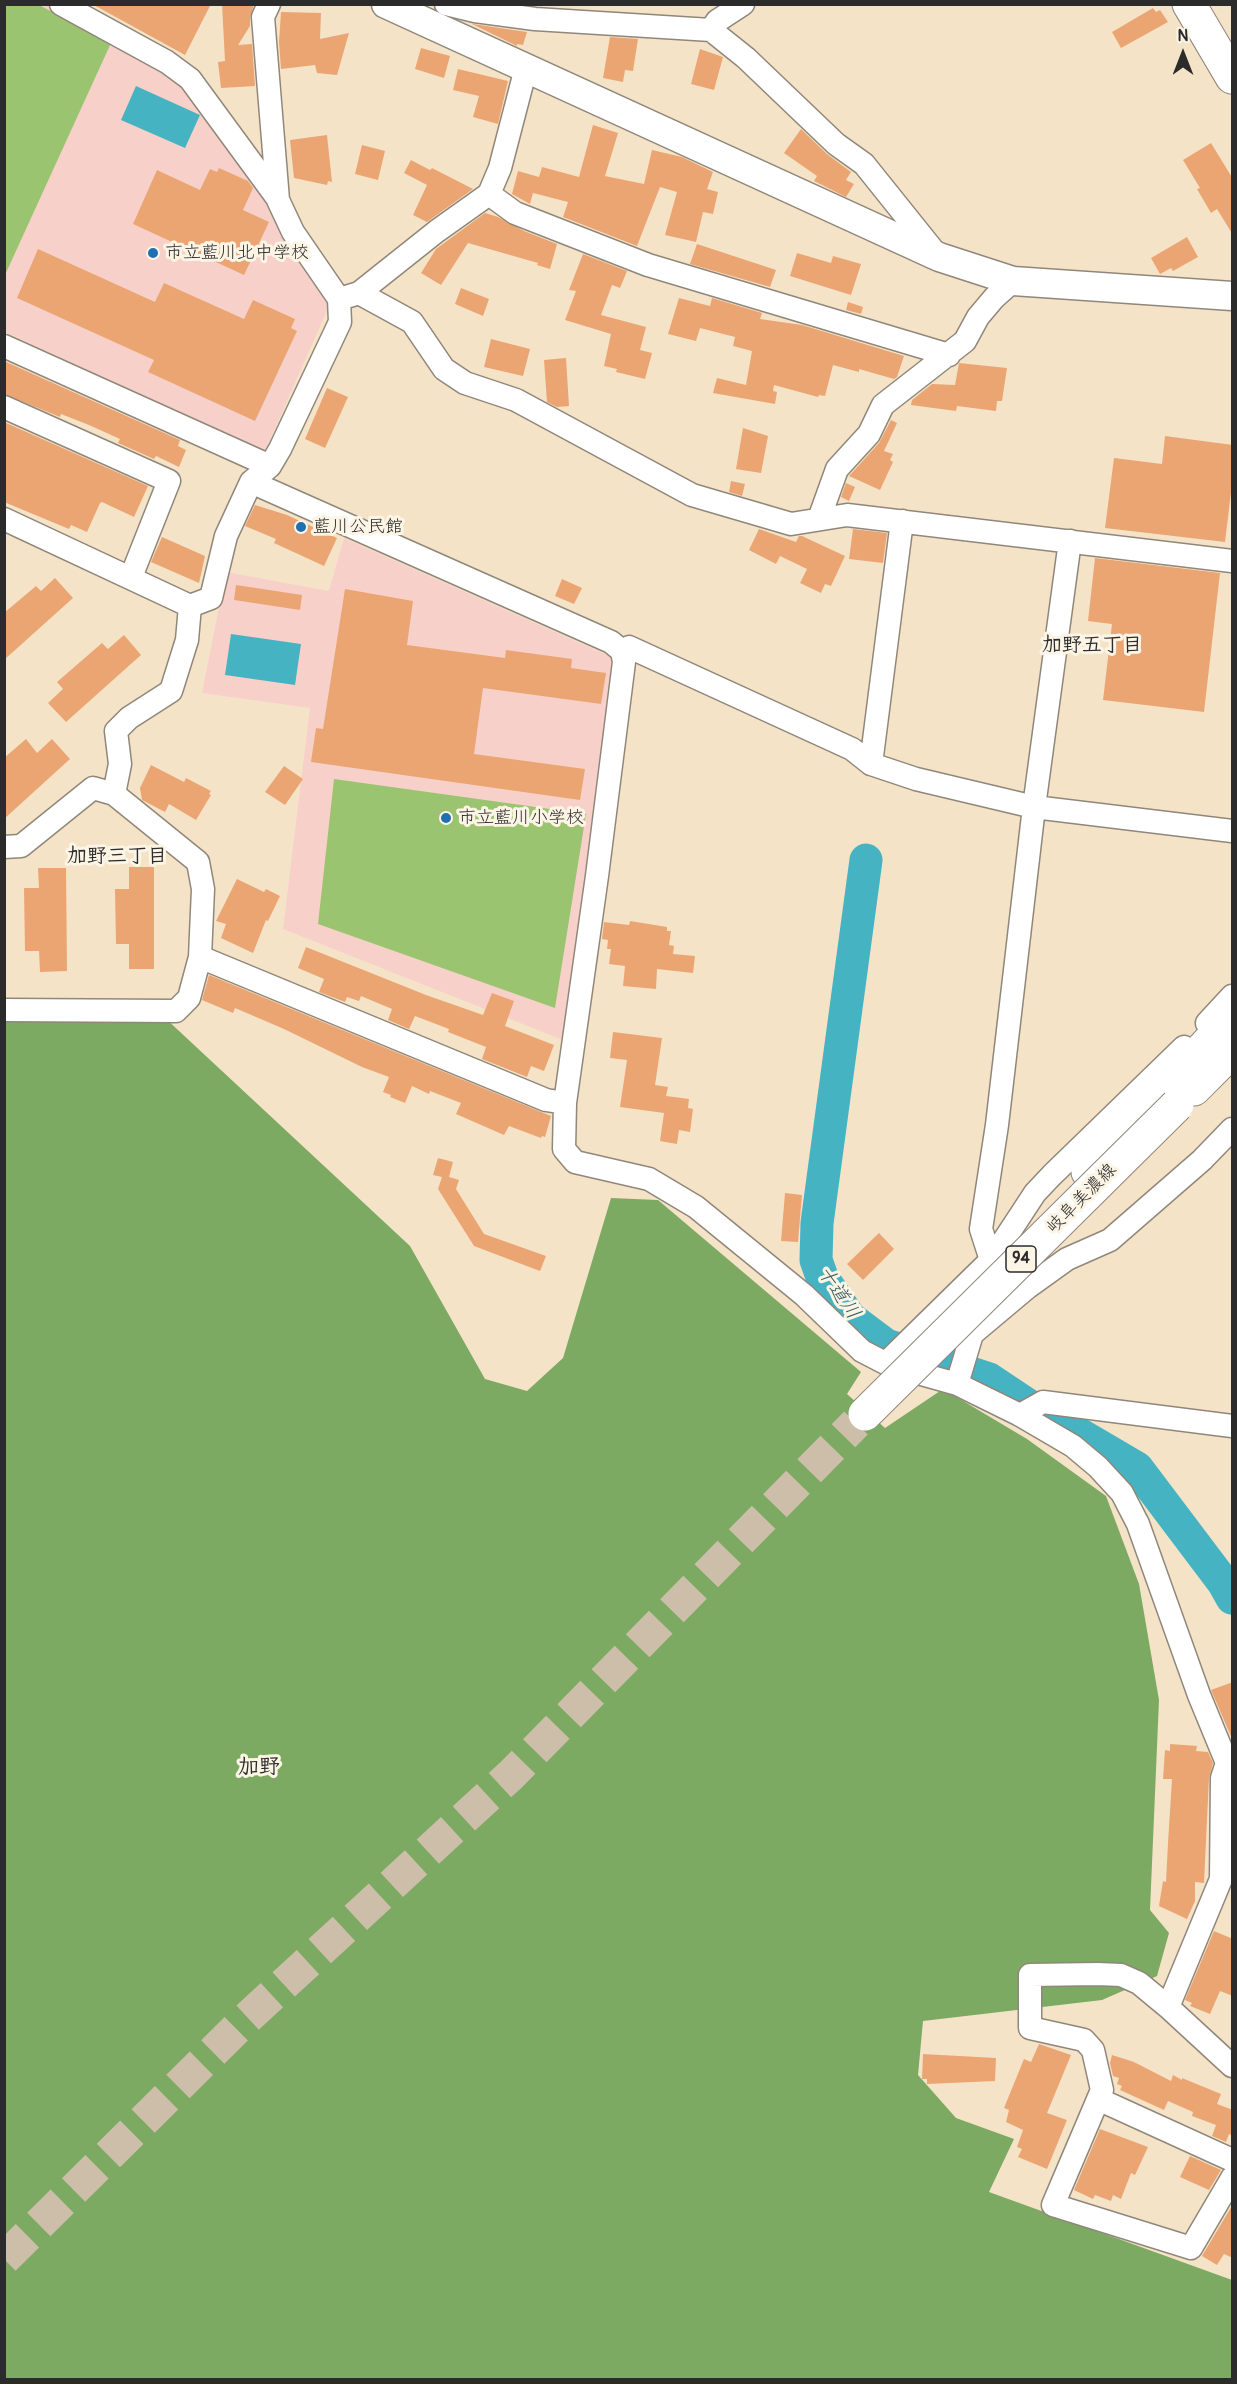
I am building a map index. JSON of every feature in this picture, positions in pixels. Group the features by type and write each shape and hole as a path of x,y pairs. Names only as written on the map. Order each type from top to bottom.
{"main road":[{"path":"1189,4 1233,76"},
{"name":"94","path":"997,1264 1079,1182 1233,1017"},
{"name":"岐阜美濃線","path":"861,1418 997,1264 1177,1105 1233,1052"},
{"name":"94","path":"1177,1105 1233,1064"}],"street":[{"path":"61,4 167,62 190,79 278,200 293,232 349,296 412,322 444,369 465,383 516,399 692,495 791,524 847,515 1233,561"},
{"path":"270,4 263,17 278,200"},
{"path":"446,4 475,11 616,14 711,30 746,58 836,144 864,164 939,257"},
{"path":"711,30 717,21 743,4"},
{"path":"399,7 526,68 939,257 1013,281 1233,296"},
{"path":"4,519 190,606 211,598 226,536 251,482 270,466 280,449 340,322 349,296 489,194 500,168 526,68"},
{"path":"489,194 514,213 648,265 949,356"},
{"path":"819,519 837,469 869,434 883,405 949,356 965,341 978,317 1013,281"},
{"path":"4,346 270,466"},
{"path":"4,407 169,481 131,578"},
{"path":"251,482 611,642 622,651 624,662 621,686 565,1103 564,1149 575,1162 649,1179 696,1207 804,1294 862,1351 889,1365 960,1375 1027,1411 1098,1467 1122,1493 1138,1524 1199,1695 1230,1765 1222,1778 1227,1880 1168,2007"},
{"path":"871,764 902,521"},
{"path":"997,1264 981,1229 997,1125 1034,807 1070,541"},
{"path":"114,794 120,764 116,731 129,718 171,691 187,640 190,606"},
{"path":"622,651 629,647 852,749 871,764 916,779 1034,807 1233,831"},
{"path":"4,847 21,846 93,788 114,794 198,862 203,889 200,957 189,998 176,1011 4,1010"},
{"path":"200,957 546,1100 565,1103"},
{"path":"960,1375 997,1264 1041,1187 1233,996"},
{"path":"972,1334 1028,1287 1067,1259 1110,1240 1202,1160 1233,1129"},
{"path":"889,1365 892,1357 997,1264"},
{"path":"1027,1411 1043,1401 1233,1426"},
{"path":"1232,2066 1168,2007 1138,1983 1121,1975 1030,1975 1030,2028 1084,2040 1093,2050 1102,2090 1053,2205 1191,2248 1224,2213 1233,2178"},
{"path":"1098,2099 1233,2160"}],"shaded area":[{"name":"市立藍川北中学校","path":"5,5 50,5 170,69 273,202 330,304 265,451 5,332"},
{"name":"市立藍川小学校","path":"344,538 618,660 563,1040 283,929 310,708 202,693 226,572 329,591"}],"green space":[{"path":"5,5 39,5 111,43 5,275"},
{"path":"334,779 586,814 555,1008 318,924"},
{"path":"5,1017 164,1017 410,1246 485,1379 527,1391 563,1358 611,1198 658,1200 861,1372 847,1394 885,1428 943,1389 1027,1439 1106,1496 1139,1584 1159,1700 1150,1910 1169,1933 1157,1976 1102,2000 923,2021 918,2075 956,2118 1014,2139 989,2192 1232,2280 1232,2379 5,2380"}],"water":[{"path":"136,86 200,115 185,148 121,120"},
{"path":"231,634 301,644 295,685 225,675"}],"building":[{"path":"92,4 211,4 185,55"},
{"path":"222,4 254,4 250,26 238,45 252,44 255,86 221,88 218,62 225,61"},
{"path":"1153,8 1156,12 1160,10 1168,22 1121,48 1112,32"},
{"path":"281,12 321,13 320,39 349,33 337,75 317,73 315,65 281,69 279,42"},
{"path":"472,24 527,32 523,45 517,44 517,46"},
{"path":"610,37 638,39 633,71 625,70 623,82 603,78"},
{"path":"421,48 450,56 444,78 415,69"},
{"path":"700,49 723,57 714,90 691,84"},
{"path":"458,69 508,81 498,124 473,117 479,96 453,90"},
{"path":"593,125 618,133 605,176 644,184 652,150 682,157 713,172 707,189 718,192 713,214 703,212 696,242 665,235 677,192 660,187 637,246 563,217 568,202 533,193 530,204 512,194 518,171 539,177 542,167 579,177"},
{"path":"801,129 827,154 851,172 846,180 854,184 846,197 814,181 817,176 784,153"},
{"path":"327,135 332,182 328,181 327,185 294,178 290,140"},
{"path":"1211,143 1233,179 1233,235 1217,209 1211,213 1197,189 1200,188 1183,160"},
{"path":"362,145 385,151 378,180 355,174"},
{"path":"411,160 473,189 427,222 413,215 427,185 404,173"},
{"path":"219,168 248,181 253,188 243,210 269,222 244,275 133,224 157,170 200,190 210,169 217,172"},
{"path":"485,213 557,244 550,269 537,265 538,263 468,243 441,285 421,273 436,249"},
{"path":"1187,237 1198,257 1173,271 1171,268 1160,274 1151,258"},
{"path":"697,244 776,270 770,287 690,264"},
{"path":"38,249 155,302 164,283 244,319 253,300 295,319 291,328 297,331 255,421 148,372 154,360 17,298"},
{"path":"797,253 831,263 833,256 861,264 851,295 790,276"},
{"path":"583,254 627,271 620,288 612,285 601,315 646,327 640,350 652,353 645,379 616,372 617,369 604,366 611,334 565,320 576,291 569,290"},
{"path":"461,288 489,299 483,316 455,304"},
{"path":"679,298 710,306 712,298 762,313 760,319 802,325 904,356 897,377 894,379 859,369 859,372 833,365 825,396 819,395 818,397 774,385 773,391 777,392 775,404 713,393 717,378 746,385 752,351 733,346 735,337 700,328 696,341 668,334"},
{"path":"848,302 863,307 861,314 846,310"},
{"path":"491,339 530,349 523,376 484,367"},
{"path":"566,358 569,406 557,407 547,402 544,360"},
{"path":"4,361 180,440 178,446 186,450 179,467 156,456 154,459 118,443 120,439 89,425 61,414 60,417 4,394"},
{"path":"959,363 1007,368 1002,401 997,401 996,411 957,406 956,411 911,405 912,400 932,384 955,385"},
{"path":"327,388 348,397 325,448 305,439"},
{"path":"891,420 897,423 884,451 893,454 890,460 893,462 880,490 849,476 879,443"},
{"path":"4,422 148,486 134,517 102,502 87,532 71,525 69,529 4,502"},
{"path":"743,428 768,436 761,473 736,469"},
{"path":"1165,436 1233,445 1233,476 1225,542 1105,528 1114,458 1162,464"},
{"path":"731,481 745,484 742,496 729,492"},
{"path":"846,483 855,487 849,501 841,497"},
{"path":"255,505 287,515 337,538 324,566 274,543 276,539 245,526"},
{"path":"759,529 796,542 799,536 802,536 845,556 831,586 825,584 821,593 800,583 807,569 780,556 776,564 749,550"},
{"path":"853,529 887,533 883,563 849,559"},
{"path":"162,537 205,556 199,583 151,562"},
{"path":"1095,558 1220,573 1204,712 1103,700 1112,624 1088,621"},
{"path":"55,578 73,598 4,660 4,613 36,586 41,591"},
{"path":"562,579 582,588 574,604 555,596"},
{"path":"236,585 302,595 300,610 234,600"},
{"path":"345,589 413,601 407,645 505,658 506,650 572,659 571,668 606,673 601,704 483,688 474,754 585,769 580,800 311,762 316,728 323,729"},
{"path":"124,635 141,655 66,722 48,703 63,689 57,682 102,643 108,649"},
{"path":"26,739 37,753 52,739 70,759 4,819 4,758"},
{"path":"151,765 184,782 186,778 211,791 209,794 211,795 196,820 169,804 165,812 142,800 140,788"},
{"path":"284,766 303,779 285,805 265,792"},
{"path":"129,867 154,867 154,969 129,969 129,944 116,944 115,889 129,889"},
{"path":"38,868 66,868 67,971 40,972 39,951 25,951 24,888 39,888"},
{"path":"237,879 264,892 266,889 280,896 268,921 266,920 253,953 221,938 226,924 216,921"},
{"path":"630,921 667,927 667,931 671,931 669,945 674,946 673,954 695,956 693,973 657,969 656,989 623,986 625,966 609,964 611,949 607,949 608,940 602,939 604,922 629,925"},
{"path":"306,947 483,1015 492,993 514,1001 505,1026 554,1045 544,1071 531,1066 527,1077 482,1059 486,1047 448,1032 449,1029 415,1016 409,1029 388,1020 392,1009 361,996 359,1001 347,997 345,1002 319,992 324,979 298,968"},
{"path":"209,975 551,1116 545,1137 541,1138 509,1126 504,1135 456,1114 461,1103 430,1091 429,1094 412,1086 405,1103 390,1097 391,1095 383,1092 389,1077 362,1067 235,1008 233,1013 202,1000"},
{"path":"613,1032 662,1038 655,1085 668,1087 666,1096 689,1099 688,1108 693,1109 690,1132 679,1130 677,1144 660,1141 664,1113 620,1107 627,1060 610,1058"},
{"path":"438,1158 453,1162 449,1177 459,1180 456,1189 484,1234 546,1256 540,1271 474,1246 438,1189 442,1177 433,1175"},
{"path":"785,1193 802,1195 798,1242 781,1241"},
{"path":"879,1233 894,1249 863,1280 847,1264"},
{"path":"1233,1682 1233,1741 1211,1690"},
{"path":"1170,1744 1197,1746 1196,1751 1208,1752 1213,1763 1209,1778 1204,1883 1195,1882 1195,1901 1187,1919 1159,1906 1163,1881 1166,1882 1172,1779 1163,1779 1165,1750 1170,1751"},
{"path":"1214,1931 1233,1939 1233,1996 1220,1991 1210,2014 1190,2006 1192,2003 1185,2000"},
{"path":"1039,2044 1071,2055 1047,2113 1067,2120 1047,2169 1018,2157 1022,2149 1017,2147 1023,2130 1006,2122 1009,2110 1004,2108 1024,2059 1031,2062"},
{"path":"923,2054 996,2058 995,2081 927,2084 927,2079 922,2079"},
{"path":"1112,2055 1134,2062 1171,2081 1173,2075 1221,2094 1217,2104 1233,2110 1233,2136 1229,2134 1226,2142 1212,2136 1216,2125 1192,2116 1193,2112 1168,2101 1164,2110 1120,2090 1122,2086 1117,2084 1119,2078 1113,2076 1110,2063"},
{"path":"1100,2129 1148,2147 1135,2175 1131,2173 1121,2199 1113,2195 1111,2201 1095,2195 1093,2199 1074,2190"},
{"path":"1190,2156 1221,2170 1209,2190 1180,2177"},
{"path":"1233,2204 1233,2258 1224,2254 1217,2265 1202,2256"}],"waterway":[{"name":"十道川","path":"866,860 817,1223 816,1260 822,1277 850,1318 886,1345 989,1379 1043,1415 1137,1468 1223,1582 1232,1598"}],"tunnel":[{"path":"4,2259 245,2020 511,1775 856,1423"}],"place":[{"name":"市立藍川北中学校","path":"153,253"},
{"name":"藍川公民館","path":"301,527"},
{"name":"市立藍川小学校","path":"446,818"}],"district":[{"name":"加野五丁目","path":"1092,646"},
{"name":"加野三丁目","path":"117,857"},
{"name":"加野","path":"259,1768"}]}
